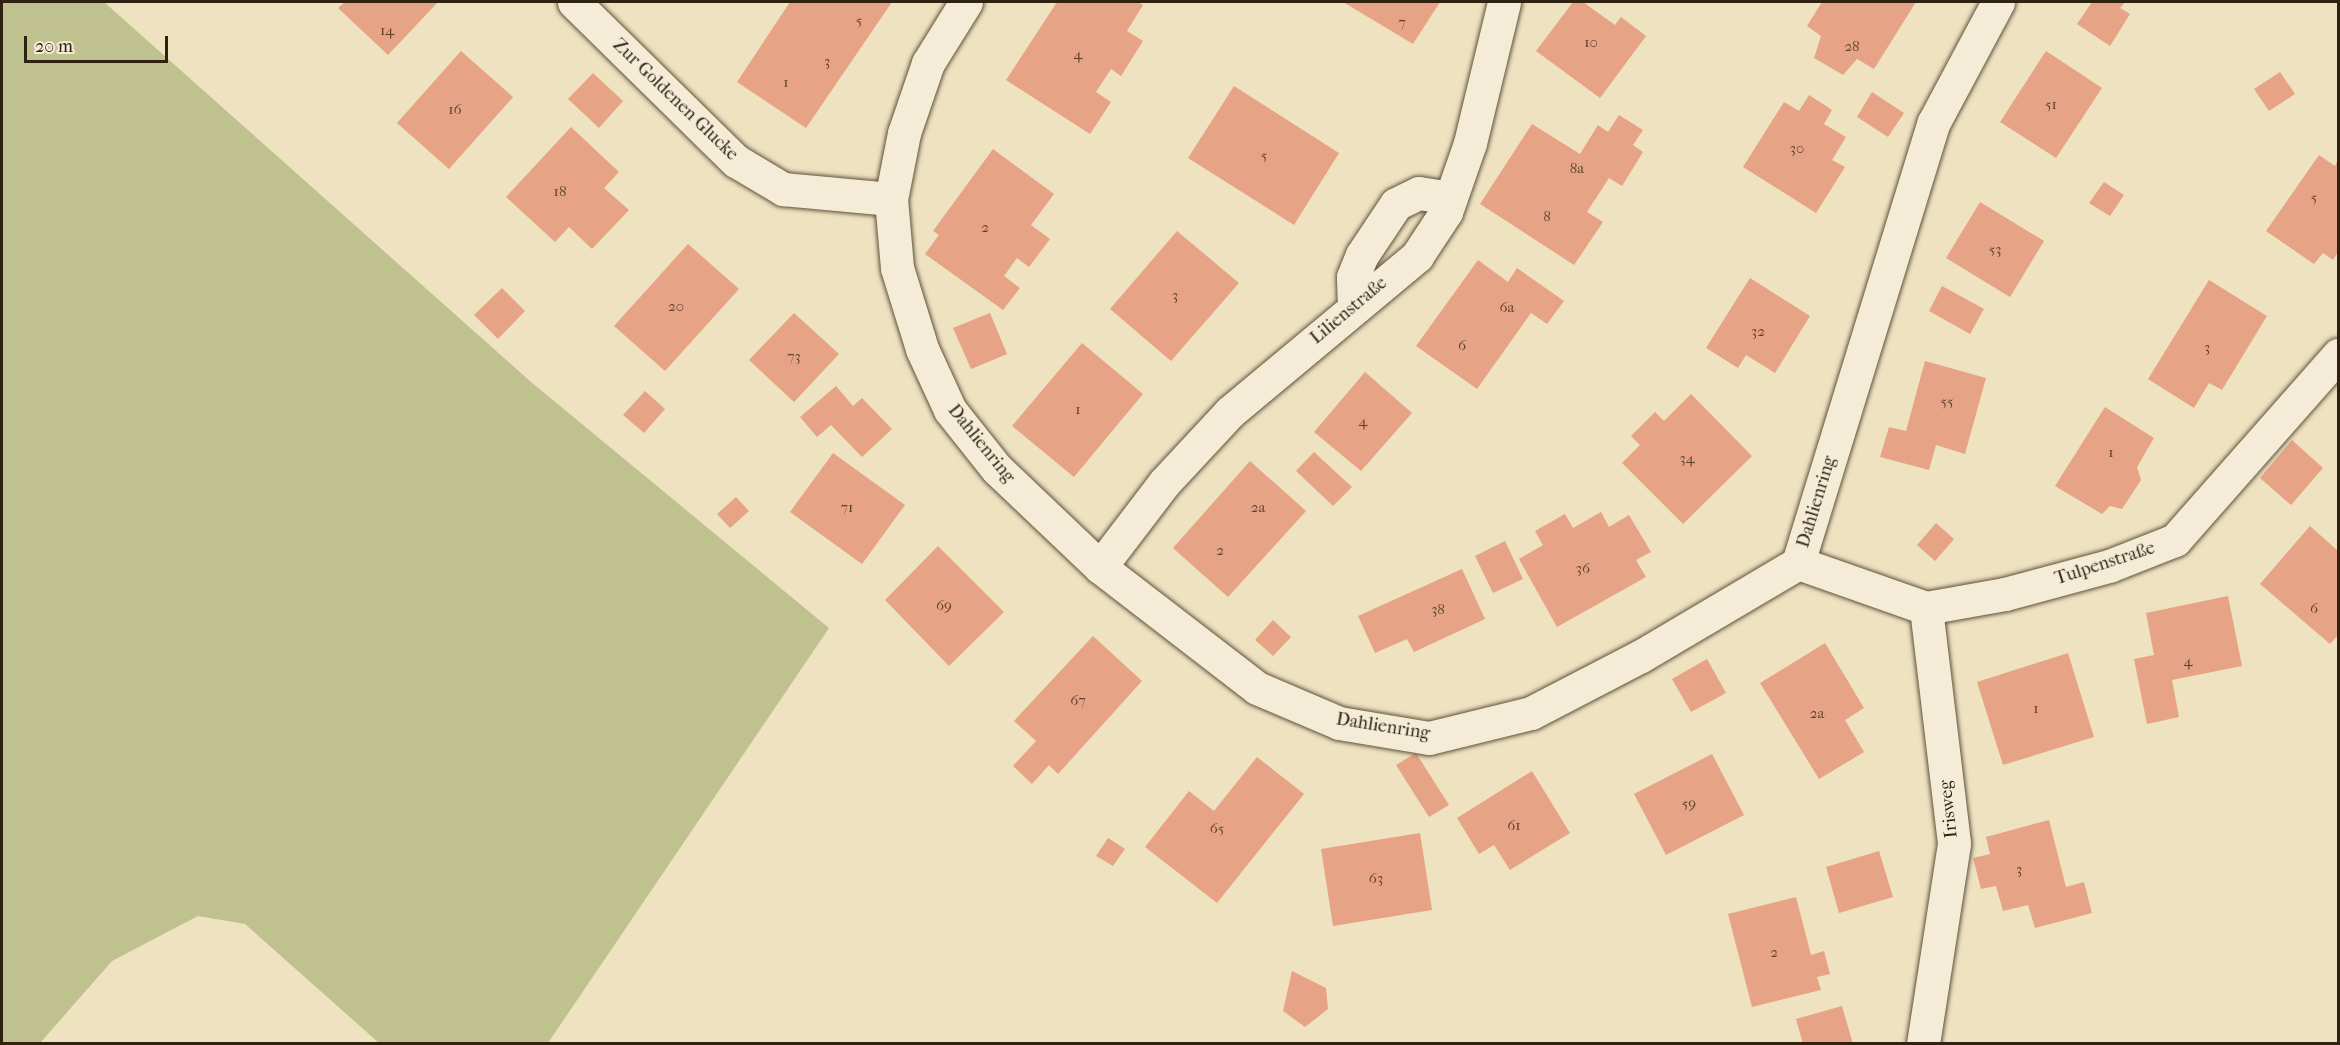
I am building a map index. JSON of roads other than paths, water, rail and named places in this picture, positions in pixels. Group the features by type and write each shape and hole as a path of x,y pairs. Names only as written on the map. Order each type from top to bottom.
{"street":[{"name":"Zur Goldenen Glucke","path":"574,2 736,161 783,189 891,199"},
{"name":"Dahlienring","path":"966,2 928,63 904,133 891,199 897,268 922,349 950,410 997,469 1100,567 1257,688 1339,723 1429,738 1531,713 1641,656 1798,563 1934,122 1998,2"},
{"name":"Lilienstraße","path":"1100,567 1164,483 1230,412 1417,256 1450,198 1470,143 1504,2"},
{"path":"1354,307 1353,277 1362,255 1396,204 1419,194 1450,198"},
{"name":"Tulpenstraße","path":"1926,609 2005,594 2099,568 2175,540 2338,355"},
{"path":"1798,563 1926,609"},
{"name":"Irisweg","path":"1923,1044 1954,843 1926,609"}]}
